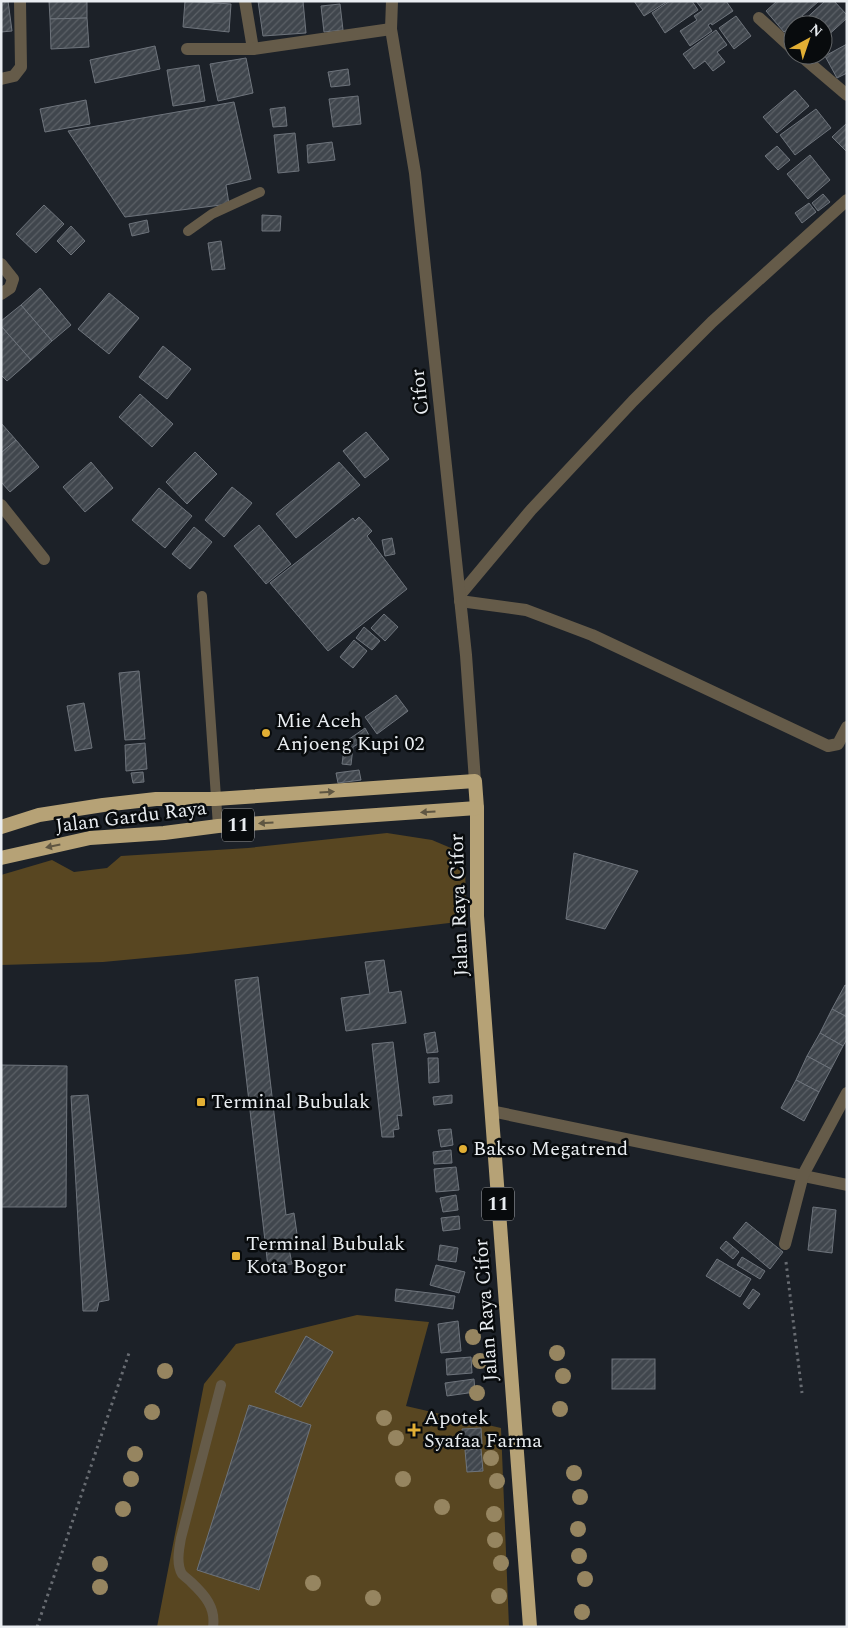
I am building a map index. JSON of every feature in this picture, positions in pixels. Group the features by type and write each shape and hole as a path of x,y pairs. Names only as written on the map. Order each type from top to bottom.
{"highway":[{"name":"Jalan Gardu Raya","path":"1,827 39,816 103,805 156,799 215,799 475,781"},
{"name":"Jalan Raya Cifor","path":"475,781 477,808 477,916 530,1627"},
{"name":"Jalan Gardu Raya","path":"1,858 90,838 164,833 218,826 477,808"}],"street":[{"path":"1,79 14,76 21,67 20,1"},
{"path":"245,1 253,49"},
{"name":"Cifor","path":"392,1 391,29 415,173 466,655 475,781"},
{"path":"760,18 783,40"},
{"path":"187,49 253,49 391,29"},
{"path":"812,65 847,94"},
{"path":"847,200 712,322 633,401 531,510 460,598 526,610 592,635 828,746 838,744 847,727"},
{"path":"1,264 13,279 10,288 1,294"},
{"path":"1,505 44,559"},
{"path":"785,1244 803,1175 847,1093"},
{"path":"491,1111 847,1185"}],"lane":[{"path":"188,231 212,214 260,192"},
{"path":"202,596 218,826"},
{"path":"213,1627 215,1616 212,1606 182,1573 178,1559 181,1538 221,1385"}],"path":[{"path":"785,1244 802,1393"},
{"path":"37,1627 130,1350"}],"shaded area":[{"path":"387,833 432,840 465,854 466,921 188,954 103,962 1,965 1,875 52,860 74,872 107,868 121,856 248,848"},
{"path":"357,1315 429,1322 406,1406 501,1428 509,1627 157,1627 204,1384 236,1344"}],"building":[{"path":"1,1 8,1 12,31 1,32"},
{"path":"49,1 87,1 87,18 50,19"},
{"path":"185,1 231,4 229,32 183,27"},
{"path":"258,1 303,1 306,33 263,36"},
{"path":"634,1 668,1 644,16"},
{"path":"670,1 692,1 698,10 665,33 652,13"},
{"path":"696,1 726,1 733,11 712,25 711,23 708,25 712,31 690,46 680,31 697,20 694,16 703,10"},
{"path":"777,1 819,1 803,15 783,15 783,31 766,11"},
{"path":"825,1 834,1 847,15 847,18 833,31 833,15 810,15"},
{"path":"340,4 343,30 324,32 321,6"},
{"path":"736,16 751,36 734,49 719,28"},
{"path":"87,18 89,47 51,49 50,19"},
{"path":"716,30 727,45 717,52 725,62 713,71 705,61 694,69 683,54"},
{"path":"847,44 847,73 837,78 830,65 833,65 833,52"},
{"path":"155,46 160,69 95,83 90,60"},
{"path":"246,58 253,93 218,101 210,64"},
{"path":"199,65 205,101 173,106 167,70"},
{"path":"348,69 350,85 331,87 328,72"},
{"path":"795,90 809,106 777,133 763,117"},
{"path":"358,96 361,124 333,127 329,99"},
{"path":"86,100 90,124 45,132 40,109"},
{"path":"234,102 251,179 226,185 229,204 125,217 68,131"},
{"path":"285,107 287,126 273,127 270,109"},
{"path":"816,109 831,128 795,155 780,135"},
{"path":"847,123 847,152 832,137"},
{"path":"295,133 299,171 278,173 274,135"},
{"path":"332,142 335,160 308,163 307,145"},
{"path":"777,146 790,160 778,170 765,156"},
{"path":"810,155 830,180 808,199 787,174"},
{"path":"823,194 830,202 818,211 812,203"},
{"path":"809,203 816,212 802,223 795,213"},
{"path":"44,205 64,224 36,253 16,234"},
{"path":"262,215 281,216 280,231 262,231"},
{"path":"147,220 149,232 132,236 129,224"},
{"path":"71,226 85,241 71,255 57,241"},
{"path":"221,241 225,269 212,270 208,243"},
{"path":"40,288 71,325 52,341 21,305"},
{"path":"109,293 139,318 109,354 78,329"},
{"path":"21,305 52,341 31,360 1,326 1,321"},
{"path":"1,326 31,360 7,381 1,375"},
{"path":"163,346 191,369 167,399 139,377"},
{"path":"140,394 173,424 152,447 119,417"},
{"path":"1,423 16,440 1,453"},
{"path":"366,432 389,459 365,478 343,451"},
{"path":"16,440 39,467 10,492 1,482 1,453"},
{"path":"195,452 217,474 187,504 166,482"},
{"path":"91,462 113,488 85,512 63,487"},
{"path":"339,462 360,485 296,538 276,514"},
{"path":"232,487 252,503 224,537 205,520"},
{"path":"159,488 192,516 165,548 132,520"},
{"path":"359,517 372,531 367,536 407,589 328,651 270,583 353,518 355,521"},
{"path":"259,525 291,564 266,584 234,546"},
{"path":"194,527 212,542 190,569 172,554"},
{"path":"392,538 395,554 385,556 382,540"},
{"path":"384,614 398,627 385,641 371,628"},
{"path":"364,627 380,641 372,650 356,638"},
{"path":"354,640 367,651 353,668 340,657"},
{"path":"139,671 145,739 125,740 119,673"},
{"path":"396,695 408,711 377,734 365,717"},
{"path":"84,703 92,748 75,751 67,706"},
{"path":"365,728 370,737 353,747 351,765 342,764 345,742"},
{"path":"145,743 147,769 126,771 125,745"},
{"path":"359,770 361,780 338,783 336,773"},
{"path":"143,772 144,782 133,783 131,773"},
{"path":"574,853 638,871 605,929 566,919"},
{"path":"384,960 389,993 401,991 406,1023 346,1031 341,998 370,994 365,962"},
{"path":"258,977 286,1215 294,1213 298,1241 288,1243 292,1264 268,1267 235,980"},
{"path":"845,985 847,986 847,1017 832,1009"},
{"path":"832,1009 847,1017 847,1039 843,1046 820,1033"},
{"path":"435,1032 438,1052 427,1053 424,1034"},
{"path":"820,1033 843,1046 831,1069 807,1056"},
{"path":"393,1042 402,1116 397,1115 399,1129 393,1130 394,1137 382,1137 372,1044"},
{"path":"807,1056 831,1069 819,1092 796,1080"},
{"path":"428,1058 438,1058 439,1082 429,1083"},
{"path":"1,1065 67,1066 66,1207 1,1207"},
{"path":"796,1080 819,1092 804,1121 781,1108"},
{"path":"88,1095 109,1300 99,1302 97,1311 83,1311 71,1096"},
{"path":"452,1095 452,1103 434,1105 433,1097"},
{"path":"451,1129 453,1145 441,1147 438,1130"},
{"path":"451,1150 452,1163 434,1164 433,1152"},
{"path":"456,1167 459,1190 436,1192 434,1169"},
{"path":"456,1195 458,1210 443,1212 440,1198"},
{"path":"813,1207 836,1210 832,1253 808,1250"},
{"path":"459,1216 460,1229 443,1231 441,1218"},
{"path":"746,1222 783,1252 770,1269 733,1238"},
{"path":"726,1241 739,1252 733,1259 720,1248"},
{"path":"440,1245 458,1248 456,1262 438,1260"},
{"path":"742,1257 765,1271 760,1279 737,1265"},
{"path":"717,1259 751,1279 740,1297 706,1276"},
{"path":"436,1265 465,1272 459,1293 430,1285"},
{"path":"396,1289 455,1296 453,1309 395,1301"},
{"path":"753,1289 760,1294 749,1309 743,1304"},
{"path":"458,1321 461,1351 441,1353 438,1324"},
{"path":"306,1336 333,1352 301,1407 275,1392"},
{"path":"471,1357 472,1373 447,1375 446,1359"},
{"path":"612,1359 655,1359 655,1389 612,1389"},
{"path":"474,1379 475,1392 447,1396 445,1383"},
{"path":"249,1405 311,1425 259,1590 197,1570"},
{"path":"481,1428 482,1444 463,1445 462,1429"},
{"path":"481,1449 483,1471 467,1472 465,1450"}],"place":[{"name":"Mie Aceh Anjoeng Kupi 02","path":"266,733"},
{"name":"Terminal Bubulak","path":"201,1102"},
{"name":"Bakso Megatrend","path":"463,1149"},
{"name":"Terminal Bubulak Kota Bogor","path":"236,1256"},
{"name":"Apotek Syafaa Farma","path":"414,1430"}]}
